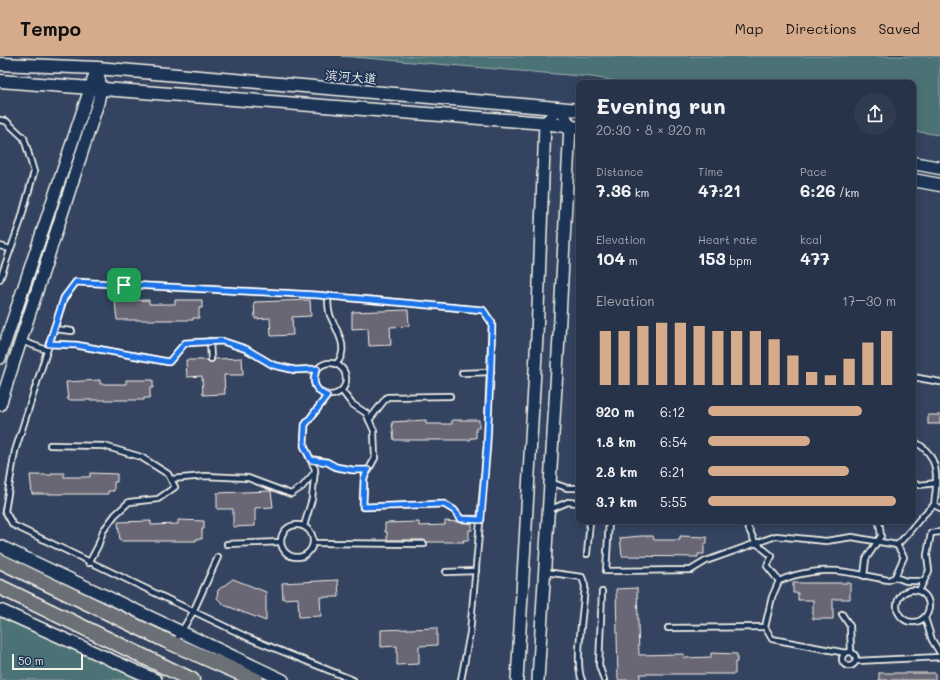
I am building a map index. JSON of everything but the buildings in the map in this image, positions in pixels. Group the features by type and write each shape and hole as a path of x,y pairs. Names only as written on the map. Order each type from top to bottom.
{"main road":[{"name":"滨河大道","path":"0,64 97,68 576,110"},
{"path":"0,81 545,123 575,127"},
{"path":"916,164 940,168"},
{"path":"916,181 940,185"},
{"path":"0,562 178,638 256,680"},
{"path":"0,587 192,680"}],"street":[{"path":"0,358 95,88 97,68"},
{"path":"0,405 98,103 95,88"},
{"path":"517,680 537,336 545,123 560,108 575,127 550,482 538,680"},
{"path":"0,546 178,638 283,680"},
{"path":"0,610 156,680"}],"lane":[{"path":"0,120 6,121 24,138 34,172 20,223 0,279"},
{"path":"0,246 10,249"},
{"path":"0,261 5,263"},
{"path":"353,680 249,638 89,563 13,525 5,511 15,451 64,298 76,282 328,296 483,310 492,323 487,445 470,633 461,680"},
{"path":"328,296 329,313 339,332 343,349 340,360 336,364"},
{"path":"54,329 72,331"},
{"path":"21,340 47,350"},
{"path":"49,344 76,345 169,362 185,343 222,341 246,349 273,365 295,370 317,369 326,363 336,364 341,367 346,376 346,381 342,391 338,394 327,396 322,394 314,385 313,380 317,369"},
{"path":"210,342 211,359"},
{"path":"462,373 491,372"},
{"path":"916,378 940,382"},
{"path":"342,391 352,404 366,414 374,431 375,458 364,478 363,507 444,504 454,510 461,519 481,520"},
{"path":"304,526 312,499 315,472 304,446 305,425 327,396"},
{"path":"368,420 387,397 450,396"},
{"path":"916,442 923,446 936,464 934,506 920,516 916,522"},
{"path":"50,445 104,446 141,457 168,474 175,487 158,499 129,502 115,515 103,531 98,546 89,563"},
{"path":"311,460 327,462 342,468 368,470"},
{"path":"171,480 205,476 248,478 291,494 302,487 315,472"},
{"path":"550,482 568,488 576,488"},
{"path":"916,484 936,483"},
{"path":"549,510 568,502 576,503"},
{"path":"934,506 940,508"},
{"path":"587,554 590,524"},
{"path":"609,524 606,571 691,570 706,561 776,536 826,541 852,537 878,543 897,545 906,537 915,524"},
{"path":"747,524 756,542 772,556 767,566 779,581"},
{"path":"864,576 866,559 878,543 881,536 879,524"},
{"path":"293,525 304,526 312,533 314,543 309,553 305,556 294,558 285,552 281,542 284,532 293,525"},
{"path":"919,591 929,571 927,555 931,533 940,532"},
{"path":"228,544 281,542"},
{"path":"314,543 424,544"},
{"path":"856,661 856,656 849,652 772,639 765,627 772,598 779,581 795,574 846,572 890,580 895,577 904,557 897,545"},
{"path":"178,638 193,612 218,557"},
{"path":"446,572 476,571"},
{"path":"545,572 582,577 585,586 580,654 580,676 582,680"},
{"path":"895,577 906,581 924,581"},
{"path":"909,590 919,591 927,598 930,608 925,618 921,621 910,623 900,617 896,607 900,596 909,590"},
{"path":"602,592 599,665 604,680"},
{"path":"842,614 850,626 849,652 842,658 845,664 851,666 856,661 940,657"},
{"path":"925,618 932,640 940,653"},
{"path":"668,628 765,627"}],"green space":[{"path":"341,56 940,56 940,135 916,131 916,80 610,80 592,77"},
{"path":"0,617 140,680 0,680"}],"route":[{"path":"76,282 124,285 317,295 483,310 492,323 487,445 481,520 461,519 454,510 444,504 363,507 364,478 368,470 353,470 336,467 327,462 311,460 304,446 305,425 327,396 322,394 314,385 314,374 317,369 295,370 273,365 246,349 222,341 185,343 169,362 117,351 76,345 49,344 64,298 76,282"}]}
